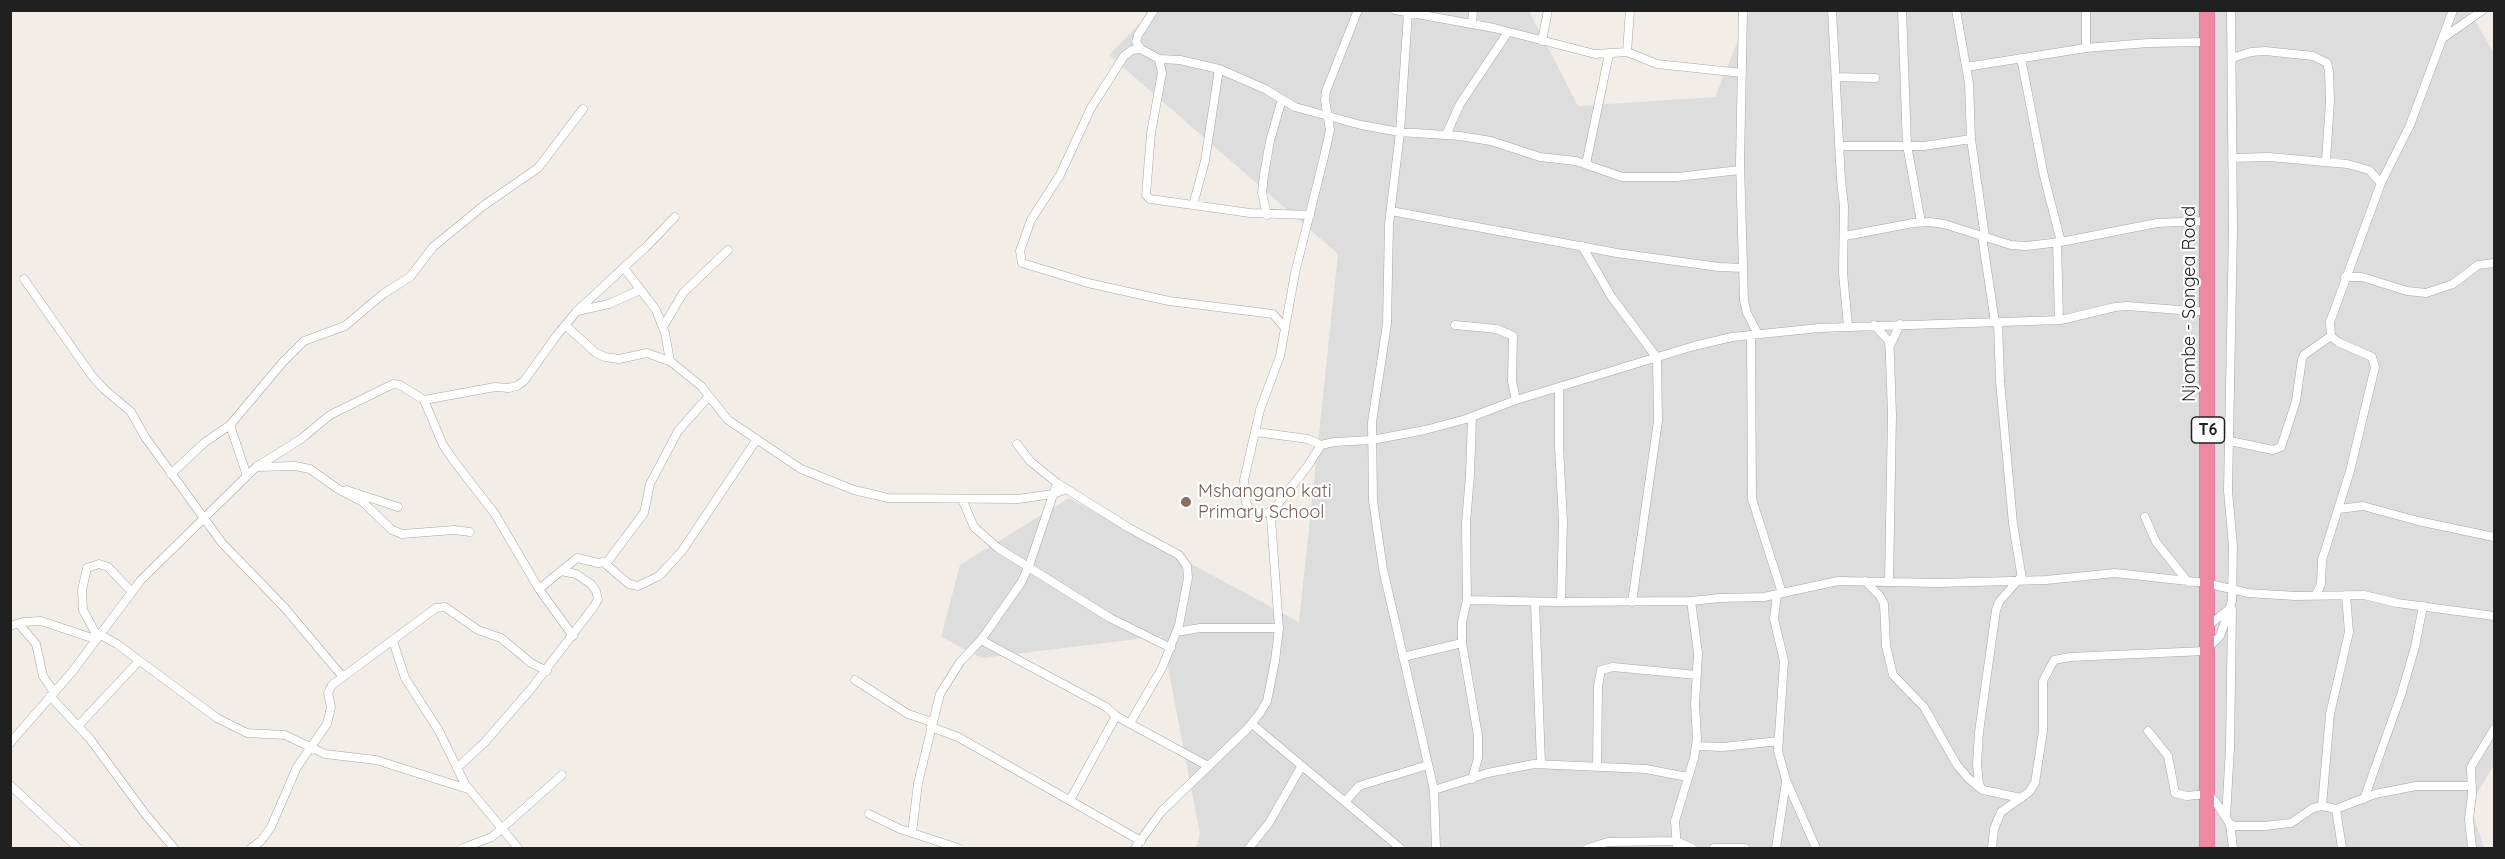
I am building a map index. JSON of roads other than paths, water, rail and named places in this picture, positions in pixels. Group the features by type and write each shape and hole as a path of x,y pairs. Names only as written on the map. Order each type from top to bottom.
{"highway":[{"name":"Njombe - Songea Road","path":"2207,10 2205,651 2207,849"}],"street":[{"path":"1141,50 1136,40 1154,10"},
{"path":"1272,512 1254,512 1246,502 1244,480 1260,410 1280,356 1330,130 1325,100 1326,91 1358,10"},
{"path":"1395,10 1508,32 1578,51 1609,54 1628,52 1657,64 1742,74"},
{"path":"1472,24 1473,10"},
{"path":"1542,41 1548,10"},
{"path":"1628,52 1630,10"},
{"path":"1743,10 1740,170 1744,301 1755,334 1752,499 1780,594 1774,619 1784,661 1778,751 1786,780 1816,849"},
{"path":"1832,10 1845,236 1843,273 1848,326"},
{"path":"1902,10 1907,145 1921,222"},
{"path":"1956,10 1971,102 1971,139 1996,322 2013,524 2020,579 1999,602 1994,618 1978,754 1978,780 1983,790"},
{"path":"2086,10 2086,48"},
{"path":"1992,849 1994,829 1999,816 2029,792 2035,783 2043,731 2043,681 2054,660 2070,657 2100,658 2205,651 2220,636 2230,605 2233,589 2233,546 2229,501 2232,158 2230,10"},
{"path":"2316,595 2321,584 2322,560 2339,509 2375,367 2372,357 2344,345 2331,336 2330,322 2381,183 2410,125 2453,10"},
{"path":"2443,38 2484,10"},
{"path":"1407,13 1400,132 1390,212 1387,324 1375,391 1372,440 1373,501 1383,569 1434,790 1436,849"},
{"path":"1446,135 1460,104 1508,32"},
{"path":"1966,67 2086,48 2158,42 2207,42"},
{"path":"1285,328 1273,314 1169,301 1088,283 1022,263 1020,251 1031,220 1060,175 1090,108 1124,56 1132,50 1141,50 1159,59 1180,60 1219,69 1242,78 1295,107 1361,125 1400,132 1491,141 1540,157 1586,164 1622,177 1677,177 1740,170"},
{"path":"2232,58 2251,52 2265,51 2313,56 2324,60 2329,71 2330,101 2325,161"},
{"path":"1586,164 1609,54"},
{"path":"2021,58 2059,242 2059,320"},
{"path":"1159,59 1162,73 1151,133 1145,190 1150,199 1267,215 1310,215"},
{"path":"1193,205 1205,161 1219,69"},
{"path":"1836,77 1875,78"},
{"path":"1267,215 1262,193 1264,175 1270,141 1282,99"},
{"path":"171,474 197,449 230,425 283,362 304,341 345,327 382,294 410,276 433,247 483,206 538,168 583,109"},
{"path":"1839,146 1924,146 1971,139"},
{"path":"2232,158 2269,157 2325,161 2369,170 2381,183"},
{"path":"1390,212 1582,246 1707,265 1743,268"},
{"path":"424,400 495,387 509,388 524,381 577,311 675,217"},
{"path":"1845,236 1921,222 1944,224 2011,245 2059,242 2157,223 2207,221"},
{"path":"1582,246 1607,290 1658,358 1658,421 1632,602"},
{"path":"663,327 683,293 728,250"},
{"path":"2345,277 2362,277 2407,291 2426,293 2453,284 2478,265 2494,262"},
{"path":"624,268 656,310 663,327 670,361"},
{"path":"24,279 92,376 131,412 171,474 222,543 284,607 342,676"},
{"path":"577,311 609,304 640,291"},
{"path":"1256,432 1308,439 1321,445 1372,440 1425,430 1472,417 1516,400 1718,340 1755,334 1848,326 2059,320 2121,306 2207,312"},
{"path":"1890,345 1900,324"},
{"path":"566,325 596,353 605,357 619,359 647,353 670,361 701,386 728,420 801,469 870,495 1018,499 1053,494 1068,489"},
{"path":"1455,325 1497,329 1513,336 1512,381 1516,400"},
{"path":"1874,325 1887,338 1890,345 1892,415 1889,582"},
{"path":"2230,441 2273,450 2281,447 2296,401 2302,359 2304,355 2331,336"},
{"path":"10,743 72,672 97,636 156,564 256,467 301,439 330,415 393,384 400,385 424,400 443,445 495,514 539,589 573,636"},
{"path":"1559,387 1563,522 1561,602"},
{"path":"603,562 608,561 644,513 650,484 678,431 709,396"},
{"path":"1472,417 1466,523 1467,600 1462,622 1462,643 1478,736 1478,758 1472,779"},
{"path":"230,425 247,476"},
{"path":"539,589 580,557 603,562 629,584 638,586 659,576 682,551 757,439"},
{"path":"1017,444 1030,461 1056,483 1179,555 1187,566 1188,578 1177,632 1162,668 1130,723"},
{"path":"1136,849 1161,812 1252,724 1267,700 1279,628 1271,545 1272,512 1321,445"},
{"path":"256,467 304,466 338,489 363,502 392,530 402,534 454,530 470,532"},
{"path":"912,832 918,783 940,694 948,678 981,640 1021,583 1029,566 1056,483"},
{"path":"338,489 352,491 398,507"},
{"path":"962,499 968,516 981,535 1011,557 1110,618 1171,648"},
{"path":"2339,509 2363,506 2418,521 2494,537"},
{"path":"2145,516 2156,542 2188,582"},
{"path":"97,636 83,610 82,590 87,568 99,564 108,567 132,592"},
{"path":"458,767 484,743 547,671 598,599 596,591 583,578 561,571"},
{"path":"1467,600 1691,602 1720,598 1764,597 1820,584 1865,581 2052,580 2115,573 2295,596 2364,595 2494,616"},
{"path":"1865,581 1884,604 1886,646 1893,675 1924,707 1957,765 1983,790 2021,798"},
{"path":"2322,806 2330,714 2349,632 2346,595"},
{"path":"1535,602 1541,765"},
{"path":"1677,845 1675,821 1696,746 1695,704 1698,653 1691,602"},
{"path":"2206,627 2230,605"},
{"path":"2230,605 2228,821 2233,849"},
{"path":"251,849 271,828 297,767 331,715 332,707 328,693 332,685 441,606 478,630 509,643 531,663 547,671"},
{"path":"2364,799 2401,695 2415,647 2423,606"},
{"path":"10,626 41,621 97,636 117,644 230,725 247,733 285,735 325,754 376,760 468,789"},
{"path":"19,624 36,644 43,676 52,694 174,849"},
{"path":"1177,632 1200,628 1279,628"},
{"path":"981,640 1106,707 1116,716 1208,766"},
{"path":"393,641 405,678 439,731 468,789 518,849"},
{"path":"1403,657 1462,643"},
{"path":"78,726 139,661"},
{"path":"1597,766 1598,687 1601,670 1613,667 1697,675"},
{"path":"855,680 908,714 958,737 1141,841"},
{"path":"1070,800 1116,716"},
{"path":"1252,724 1300,767 1400,849"},
{"path":"2472,849 2469,819 2471,767 2494,729"},
{"path":"2148,731 2168,756 2175,793 2187,796 2208,794 2228,821 2255,826 2291,823 2313,808 2322,806 2336,809 2375,794 2416,786 2472,786"},
{"path":"1696,746 1723,747 1779,741"},
{"path":"1345,802 1359,786 1428,765"},
{"path":"1434,790 1515,767 1541,765 1646,769 1687,777"},
{"path":"1249,849 1269,823 1300,767"},
{"path":"463,849 492,837 562,775"},
{"path":"1776,849 1786,780"},
{"path":"10,785 78,849"},
{"path":"2336,809 2342,849"},
{"path":"869,814 958,849"},
{"path":"1588,849 1608,842 1677,845 1692,849"},
{"path":"1714,849 1726,847 1745,849"}],"place":[{"name":"Mshangano kati Primary School","path":"1186,502"}]}
